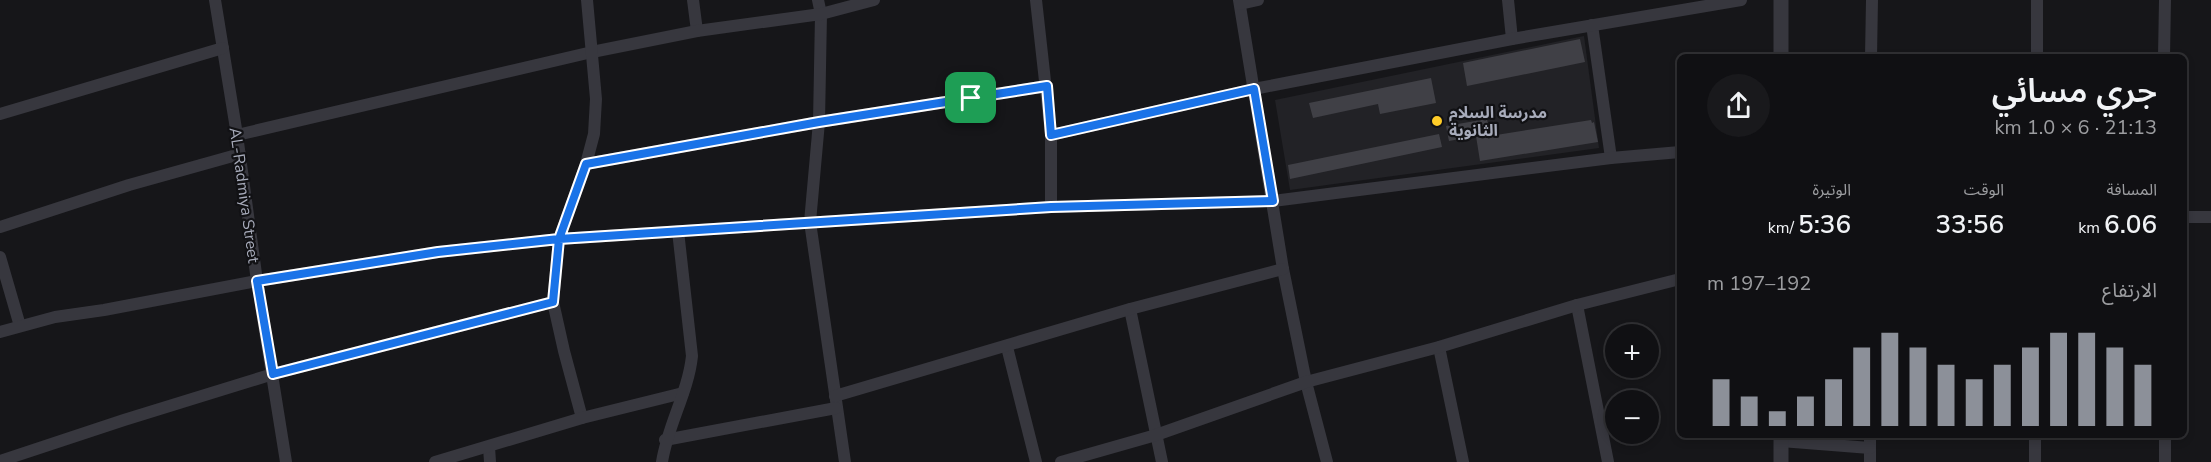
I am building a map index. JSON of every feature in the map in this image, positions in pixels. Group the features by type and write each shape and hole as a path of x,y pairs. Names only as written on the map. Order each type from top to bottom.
{"street":[{"name":"AL-Radmiya Street","path":"215,0 286,462"},
{"path":"582,418 553,302 559,239 586,164 594,134 596,115 587,0"},
{"path":"693,0 697,31"},
{"path":"818,0 820,14 819,122 810,222 845,462"},
{"path":"237,135 592,52 697,31 820,14 874,0"},
{"path":"1036,0 1051,135 1051,207"},
{"path":"1258,0 1240,2 1283,269 1306,382 1327,462"},
{"path":"1508,0 1512,39"},
{"path":"1051,135 1254,89 1512,39 1741,0"},
{"path":"1780,0 1780,54"},
{"path":"1871,54 1872,0"},
{"path":"2037,0 2037,54"},
{"path":"2164,54 2165,0"},
{"path":"1592,25 1611,158"},
{"path":"0,114 223,48"},
{"path":"586,164 819,122 1047,86"},
{"path":"0,332 80,312 104,310 257,281 438,252 559,239 1051,207 1273,201 1611,158 1677,152"},
{"path":"0,227 129,185 240,154"},
{"path":"2187,217 2211,217"},
{"path":"662,462 665,440 690,374 692,356 678,231"},
{"path":"0,256 20,326"},
{"path":"665,440 835,402 1130,309 1283,269"},
{"path":"1061,462 1156,435 1306,382 1439,347 1577,305 1677,280"},
{"path":"0,461 273,374 553,302"},
{"path":"1577,305 1608,462"},
{"path":"1130,309 1162,462"},
{"path":"1007,346 1036,462"},
{"path":"1439,347 1463,462"},
{"path":"435,462 582,418 683,393"},
{"path":"1781,462 1780,438 1870,441 1870,462"},
{"path":"2035,462 2036,438"},
{"path":"2165,438 2165,462"},
{"path":"489,447 490,462"}],"shaded area":[{"name":"مدرسة السلام الثانوية","path":"1584,36 1599,148 1290,190 1275,100"}],"building":[{"path":"1580,39 1585,62 1467,86 1463,63"},
{"path":"1431,78 1436,103 1380,114 1378,104 1313,118 1309,103"},
{"path":"1487,119 1490,136 1591,120 1592,123 1594,122 1598,142 1480,161 1476,136 1449,141 1446,126"},
{"path":"1439,134 1442,147 1290,179 1288,165"}],"place":[{"name":"مدرسة السلام الثانوية","path":"1437,121"}],"route":[{"path":"971,98 819,122 586,164 559,239 438,252 257,281 273,374 553,302 559,239 1051,207 1273,201 1254,89 1051,135 1047,86 971,98"}]}
